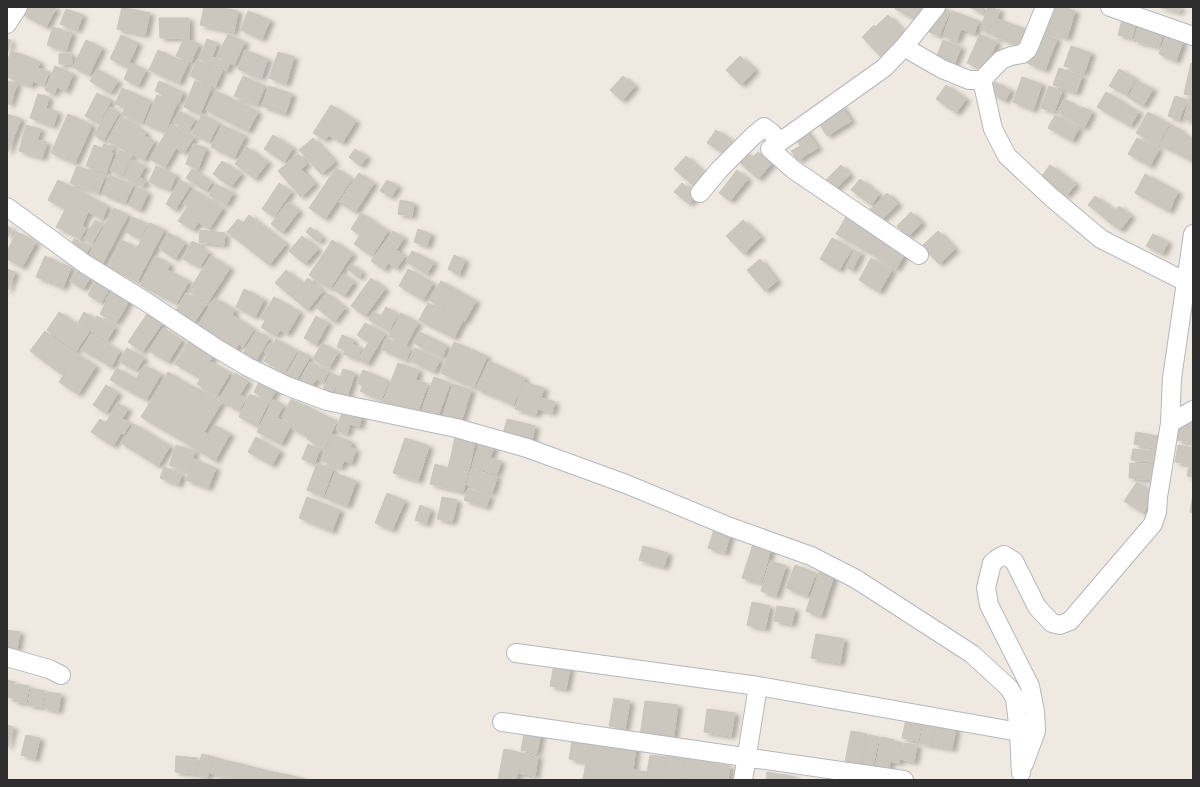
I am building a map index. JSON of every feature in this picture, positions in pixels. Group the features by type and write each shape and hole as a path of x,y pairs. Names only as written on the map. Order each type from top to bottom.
{"street":[{"path":"7,24 18,7"},
{"path":"920,255 794,170 770,149 884,68 904,47 936,7"},
{"path":"904,47 949,72 969,80 982,80 1002,60 1011,56 1022,54 1028,49 1044,7"},
{"path":"1110,7 1193,36"},
{"path":"982,80 993,129 1007,156 1051,197 1101,239 1186,282"},
{"path":"700,193 719,170 764,127 772,133 779,142"},
{"path":"7,207 86,264 216,348 248,367 287,386 327,401 456,428 527,448 626,484 730,528 811,556 856,579 972,654 1009,688 1015,698 1019,732 1020,777"},
{"path":"1020,777 1036,730 1035,712 1030,686 989,605 986,588 992,563 1004,555 1009,557 1014,562 1037,607 1052,623 1060,625 1070,621 1153,524 1157,512 1158,496 1170,423 1172,378 1193,234"},
{"path":"1170,423 1193,410"},
{"path":"516,653 758,686 1019,732"},
{"path":"7,658 49,669 61,675"},
{"path":"743,780 758,686"},
{"path":"502,722 904,780"}],"building":[{"path":"25,7 56,8 46,27 22,14"},
{"path":"122,7 150,13 145,35 117,29"},
{"path":"204,7 219,7 238,11 234,32 200,25"},
{"path":"896,7 926,7 919,21 895,9"},
{"path":"941,7 950,11 939,36 927,31"},
{"path":"969,7 985,7 982,13"},
{"path":"988,7 1000,10 992,33 980,29"},
{"path":"1046,7 1063,7 1075,11 1067,38 1039,29"},
{"path":"1158,7 1181,7 1179,12"},
{"path":"66,9 83,15 77,30 60,24"},
{"path":"248,11 270,20 262,39 241,30"},
{"path":"952,11 979,21 974,34 961,29 957,41 943,36"},
{"path":"888,15 906,34 894,46 876,26"},
{"path":"1123,16 1137,19 1132,38 1118,35"},
{"path":"159,18 189,18 189,38 160,38"},
{"path":"998,19 1028,30 1022,46 993,36"},
{"path":"1139,22 1164,29 1159,47 1134,41"},
{"path":"874,25 894,46 882,58 862,37"},
{"path":"53,27 72,33 66,51 47,45"},
{"path":"1038,32 1057,39 1045,70 1027,63"},
{"path":"228,34 245,42 234,65 217,57"},
{"path":"980,34 997,42 984,70 967,63"},
{"path":"121,35 138,43 127,67 110,59"},
{"path":"1166,35 1183,41 1176,61 1159,54"},
{"path":"184,38 199,44 191,62 176,56"},
{"path":"7,39 11,40 7,55"},
{"path":"207,39 217,43 212,57 229,64 227,71 199,59"},
{"path":"86,40 102,48 89,75 73,67"},
{"path":"943,40 961,47 954,65 936,58"},
{"path":"1071,46 1091,53 1084,73 1064,66"},
{"path":"158,50 173,57 165,77 149,70"},
{"path":"245,50 268,59 261,78 238,69"},
{"path":"11,51 26,56 17,81 7,77 7,62"},
{"path":"278,52 294,57 286,84 269,78"},
{"path":"71,53 72,64 59,64 59,54"},
{"path":"26,56 40,62 38,68 49,72 44,85 33,81 31,86 17,81"},
{"path":"740,56 755,70 741,85 726,70"},
{"path":"173,57 188,63 179,83 165,77"},
{"path":"197,60 222,71 215,87 190,76"},
{"path":"131,63 146,70 138,86 124,79"},
{"path":"1191,63 1193,63 1193,96 1184,94"},
{"path":"55,66 73,74 66,91 57,87 54,94 45,90"},
{"path":"1059,68 1082,76 1076,93 1053,85"},
{"path":"97,69 118,81 110,93 90,81"},
{"path":"1119,69 1136,79 1126,95 1109,86"},
{"path":"243,76 265,86 257,105 234,96"},
{"path":"623,76 635,86 622,101 610,90"},
{"path":"1022,77 1042,84 1033,110 1013,102"},
{"path":"7,81 17,84 10,105 7,103"},
{"path":"159,81 183,92 179,102 155,91"},
{"path":"195,81 211,88 200,114 184,107"},
{"path":"1137,81 1153,89 1143,106 1128,97"},
{"path":"995,82 1011,90 1005,101 989,92"},
{"path":"946,85 966,99 956,113 936,99"},
{"path":"269,86 292,94 285,114 262,106"},
{"path":"1049,86 1062,91 1054,112 1041,108"},
{"path":"122,88 151,101 142,123 122,114 125,108 115,104"},
{"path":"216,91 239,102 229,122 206,110"},
{"path":"1106,92 1123,102 1114,117 1097,107"},
{"path":"97,93 111,100 99,123 85,116"},
{"path":"38,94 49,97 46,108 58,112 53,126 30,118"},
{"path":"157,95 177,103 165,132 145,124"},
{"path":"1175,96 1187,100 1179,120 1168,116"},
{"path":"1189,98 1193,99 1193,121 1184,119"},
{"path":"1064,99 1081,108 1074,121 1057,112"},
{"path":"239,102 258,112 248,131 229,122"},
{"path":"1123,103 1139,112 1130,126 1115,117"},
{"path":"331,105 356,121 342,143 329,135 325,140 313,133"},
{"path":"841,105 851,121 827,136 817,120"},
{"path":"110,107 119,113 103,141 94,135"},
{"path":"1083,107 1092,112 1084,128 1074,122"},
{"path":"179,111 195,119 189,130 173,122"},
{"path":"1148,112 1169,124 1158,145 1136,133"},
{"path":"7,114 21,119 8,152 7,152"},
{"path":"68,114 92,125 83,145 59,134"},
{"path":"202,114 219,123 209,142 192,133"},
{"path":"1055,115 1079,128 1072,141 1048,128"},
{"path":"120,117 136,125 123,149 107,141"},
{"path":"171,124 194,137 184,153 176,148 165,167 150,159"},
{"path":"26,125 41,129 37,140 47,142 42,158 19,151"},
{"path":"222,125 235,131 224,153 211,147"},
{"path":"1171,125 1181,130 1170,150 1160,145"},
{"path":"135,126 146,132 134,155 123,149"},
{"path":"805,129 818,148 806,155 794,136"},
{"path":"716,130 736,143 728,156 707,143"},
{"path":"235,131 245,136 234,158 224,153"},
{"path":"1180,132 1193,139 1193,154 1190,160 1171,150"},
{"path":"59,134 83,145 75,163 51,153"},
{"path":"273,135 293,148 284,162 264,149"},
{"path":"144,136 154,141 144,160 134,155"},
{"path":"313,138 335,162 321,174 299,150"},
{"path":"1137,138 1159,149 1150,166 1128,154"},
{"path":"104,144 113,147 111,152 113,153 106,173 86,166 94,145 102,148"},
{"path":"193,144 206,148 198,169 186,164"},
{"path":"800,146 806,155 798,161 791,151"},
{"path":"247,147 268,162 255,179 235,164"},
{"path":"355,149 367,157 360,166 349,157"},
{"path":"120,150 132,156 122,176 110,170"},
{"path":"745,152 752,158 758,152 772,163 758,179 737,160"},
{"path":"298,154 307,164 301,169 315,184 301,197 278,171"},
{"path":"686,156 707,176 696,188 674,169"},
{"path":"132,160 145,166 136,183 124,177"},
{"path":"222,161 241,174 231,187 213,174"},
{"path":"841,165 850,175 834,190 825,181"},
{"path":"1050,165 1076,184 1066,196 1041,177"},
{"path":"77,166 105,176 98,193 70,183"},
{"path":"156,166 176,175 170,190 149,182"},
{"path":"336,168 352,179 325,219 309,208"},
{"path":"192,169 212,182 206,191 186,178"},
{"path":"737,170 748,179 730,201 719,193"},
{"path":"359,173 374,183 355,212 339,202"},
{"path":"1145,174 1178,192 1169,211 1135,193"},
{"path":"109,175 133,185 125,203 102,194"},
{"path":"139,177 146,181 143,186 136,183"},
{"path":"860,179 879,194 871,205 851,190"},
{"path":"58,180 76,189 65,209 48,200"},
{"path":"180,180 190,186 175,210 166,204"},
{"path":"387,180 398,186 391,197 380,191"},
{"path":"279,183 291,192 274,217 262,209"},
{"path":"682,183 696,195 689,204 674,192"},
{"path":"215,184 233,193 226,205 209,195"},
{"path":"137,187 148,193 140,210 128,205"},
{"path":"76,189 108,206 102,219 69,202"},
{"path":"193,189 212,201 193,230 178,221 188,206 183,204"},
{"path":"887,193 898,204 880,221 870,210"},
{"path":"1095,196 1114,210 1107,220 1088,205"},
{"path":"400,200 414,203 412,216 398,214"},
{"path":"212,201 223,208 209,229 198,222"},
{"path":"69,202 88,212 82,226 86,228 80,239 56,227"},
{"path":"288,202 299,211 282,233 271,224"},
{"path":"1119,206 1131,216 1120,230 1107,221"},
{"path":"114,208 128,215 102,265 88,257"},
{"path":"911,212 922,223 908,237 897,226"},
{"path":"361,213 388,231 372,256 354,244 360,235 351,229"},
{"path":"249,215 262,225 245,246 227,232 238,219 243,223"},
{"path":"847,215 865,225 854,244 836,234"},
{"path":"133,217 147,224 140,239 126,232"},
{"path":"95,220 103,224 92,243 84,239"},
{"path":"743,220 761,237 744,254 726,236"},
{"path":"150,223 164,230 137,282 108,267 122,240 137,248"},
{"path":"262,225 286,244 269,265 245,246"},
{"path":"865,225 886,238 875,256 854,244"},
{"path":"7,226 12,229 7,238"},
{"path":"310,227 323,238 318,242 306,232"},
{"path":"418,229 431,234 427,246 414,242"},
{"path":"200,230 225,233 224,245 199,242"},
{"path":"393,231 404,238 396,250 405,256 396,269 388,263 384,270 371,261"},
{"path":"938,231 955,249 939,264 922,246"},
{"path":"17,232 36,242 22,267 7,259 7,251"},
{"path":"169,233 185,243 175,259 159,248"},
{"path":"1153,234 1168,242 1162,254 1146,246"},
{"path":"302,236 318,249 305,264 289,251"},
{"path":"832,238 852,249 839,270 820,259"},
{"path":"886,238 907,250 896,269 875,256"},
{"path":"74,239 90,246 84,258 68,251"},
{"path":"332,240 353,254 346,263 326,250"},
{"path":"192,241 200,245 199,247 209,252 200,267 183,259"},
{"path":"326,250 346,263 330,289 309,275"},
{"path":"854,250 861,253 852,270 846,267"},
{"path":"412,251 434,262 427,274 406,262"},
{"path":"454,255 465,260 459,275 448,269"},
{"path":"45,256 60,263 52,283 36,277"},
{"path":"155,256 170,264 155,293 140,285"},
{"path":"211,256 230,268 219,285 200,273"},
{"path":"871,258 892,270 879,292 859,280"},
{"path":"760,259 777,281 765,291 747,270"},
{"path":"60,263 71,267 63,288 52,283"},
{"path":"351,264 362,272 359,278 347,269"},
{"path":"7,269 15,272 7,292"},
{"path":"408,269 433,283 423,300 399,286"},
{"path":"167,270 189,281 176,304 155,293"},
{"path":"286,270 303,284 292,297 275,283"},
{"path":"77,271 90,278 83,289 70,281"},
{"path":"200,273 219,285 208,302 189,291"},
{"path":"343,274 354,282 344,296 333,289"},
{"path":"308,278 323,291 307,310 292,297"},
{"path":"371,278 385,289 374,304 360,293"},
{"path":"96,280 110,288 101,303 88,295"},
{"path":"441,281 476,301 465,321 429,300"},
{"path":"115,284 132,294 124,310 106,300"},
{"path":"244,289 264,299 255,317 236,307"},
{"path":"186,293 206,304 194,323 175,312"},
{"path":"327,293 345,308 334,322 316,307"},
{"path":"360,293 374,304 365,316 351,306"},
{"path":"274,297 300,312 287,334 280,330 276,336 261,327 265,321 261,318"},
{"path":"215,298 235,310 216,341 196,329"},
{"path":"107,300 124,310 116,323 100,314"},
{"path":"428,303 463,320 454,338 419,320"},
{"path":"386,307 398,314 389,331 369,320 373,312 381,316"},
{"path":"149,311 164,321 142,352 128,342"},
{"path":"59,312 89,332 76,351 47,330"},
{"path":"84,312 95,319 89,330 78,323"},
{"path":"401,313 418,323 406,345 389,336"},
{"path":"232,315 254,329 243,347 239,344 234,352 216,341"},
{"path":"97,316 115,327 107,340 89,330"},
{"path":"316,316 328,323 316,345 304,338"},
{"path":"365,323 385,334 377,347 357,335"},
{"path":"163,328 182,340 168,362 149,351"},
{"path":"45,331 76,354 61,374 30,351"},
{"path":"256,331 269,338 253,366 240,359"},
{"path":"420,332 447,346 442,357 414,343"},
{"path":"91,334 102,341 93,356 81,350"},
{"path":"342,335 354,340 352,344 361,348 357,359 343,354 345,350 337,347"},
{"path":"386,338 411,349 406,360 381,349"},
{"path":"276,339 297,351 284,373 264,361 268,354 264,352 269,344 273,345"},
{"path":"102,341 120,351 111,367 93,356"},
{"path":"189,341 213,356 199,378 175,364"},
{"path":"369,342 377,347 367,364 358,359"},
{"path":"454,342 487,356 474,387 441,373"},
{"path":"322,343 338,352 329,368 313,359"},
{"path":"127,348 144,358 136,371 119,361"},
{"path":"415,348 440,360 434,372 409,360"},
{"path":"300,351 310,357 296,380 286,375"},
{"path":"76,354 96,366 78,394 59,382"},
{"path":"489,361 506,369 494,396 476,389"},
{"path":"211,362 230,373 216,396 197,384"},
{"path":"310,362 328,372 323,383 316,379 311,388 299,382"},
{"path":"398,363 419,370 405,410 383,402"},
{"path":"144,365 161,374 146,400 110,380 117,368 136,379"},
{"path":"343,369 355,373 346,400 334,396"},
{"path":"506,369 525,378 513,405 494,396"},
{"path":"363,370 389,381 381,400 360,391 363,386 357,383"},
{"path":"168,372 184,382 169,409 171,410 160,428 141,417"},
{"path":"235,373 248,381 240,395 246,398 239,411 219,400"},
{"path":"331,373 340,377 329,399 320,395"},
{"path":"434,377 450,383 438,416 422,410"},
{"path":"415,380 428,384 418,411 406,407"},
{"path":"184,382 203,392 186,420 189,422 179,439 160,428 171,410 169,409"},
{"path":"259,382 276,390 270,401 254,392"},
{"path":"523,382 544,388 541,398 555,402 552,413 538,409 536,415 515,409"},
{"path":"453,384 471,390 461,422 443,417"},
{"path":"106,385 118,393 106,413 93,405"},
{"path":"203,392 221,403 204,432 208,434 198,450 179,439 189,422 186,420"},
{"path":"250,394 268,403 257,426 239,417"},
{"path":"291,399 303,405 294,423 282,417"},
{"path":"273,400 284,405 277,418 291,425 281,444 257,432"},
{"path":"117,403 128,409 122,419 130,423 124,434 106,423"},
{"path":"305,405 320,413 308,437 292,429"},
{"path":"343,410 362,416 359,427 350,424 347,434 336,430"},
{"path":"320,413 337,421 324,448 307,439"},
{"path":"100,419 121,433 113,446 91,432"},
{"path":"507,419 535,426 532,441 503,434"},
{"path":"1180,421 1193,423 1193,443 1177,440"},
{"path":"134,424 157,438 145,458 121,443"},
{"path":"214,425 230,434 215,461 199,451"},
{"path":"1136,432 1163,437 1160,449 1134,444"},
{"path":"332,434 352,442 350,447 356,450 351,463 344,461 341,468 322,461"},
{"path":"455,436 475,441 472,456 452,451"},
{"path":"256,437 280,451 272,465 248,452"},
{"path":"157,438 170,446 158,466 145,458"},
{"path":"405,438 429,446 418,481 393,473"},
{"path":"480,442 494,447 490,458 501,461 497,474 472,467"},
{"path":"308,444 320,449 314,464 302,459"},
{"path":"176,445 195,451 192,461 173,455"},
{"path":"1178,445 1193,448 1193,465 1175,462"},
{"path":"1133,449 1155,451 1154,462 1131,460"},
{"path":"452,451 472,456 463,492 430,484 435,464 448,468"},
{"path":"173,455 192,461 189,472 169,465"},
{"path":"194,459 216,468 208,488 186,480"},
{"path":"317,463 333,469 323,496 307,490"},
{"path":"1130,463 1156,465 1155,480 1129,478"},
{"path":"1189,465 1193,466 1193,477 1187,476"},
{"path":"164,467 182,474 178,485 160,478"},
{"path":"471,469 497,477 492,493 467,485"},
{"path":"335,473 356,481 347,506 325,498"},
{"path":"1137,482 1155,494 1143,513 1124,501"},
{"path":"468,489 490,496 486,507 464,500"},
{"path":"387,493 405,501 392,530 375,523"},
{"path":"1193,494 1193,513 1190,512"},
{"path":"307,497 340,510 332,531 299,518"},
{"path":"442,497 457,500 455,511 440,508"},
{"path":"420,505 431,510 426,524 415,520"},
{"path":"440,508 455,511 452,522 437,519"},
{"path":"715,526 731,531 725,553 708,548"},
{"path":"754,541 772,546 761,583 742,578"},
{"path":"643,546 668,553 664,567 639,560"},
{"path":"770,561 786,566 776,596 761,591"},
{"path":"795,565 816,573 807,596 786,588"},
{"path":"821,567 835,572 821,616 806,611"},
{"path":"752,602 770,606 765,629 747,625"},
{"path":"777,606 795,609 792,624 774,621"},
{"path":"7,630 20,632 17,649 7,647"},
{"path":"816,634 844,639 840,663 811,658"},
{"path":"554,664 570,667 566,689 550,686"},
{"path":"7,680 15,682 12,698 7,697"},
{"path":"16,684 29,686 26,703 13,701"},
{"path":"31,688 45,691 42,707 28,705"},
{"path":"47,692 61,694 58,711 44,708"},
{"path":"614,698 630,701 625,729 609,726"},
{"path":"645,701 678,705 673,741 640,736"},
{"path":"707,709 735,713 731,736 704,732"},
{"path":"906,719 922,722 918,741 902,738"},
{"path":"924,722 935,724 931,745 920,743"},
{"path":"936,724 956,728 952,749 932,745"},
{"path":"7,725 13,727 8,747 7,747"},
{"path":"525,729 541,732 537,753 521,750"},
{"path":"851,731 867,734 861,765 845,762"},
{"path":"26,735 40,738 35,759 21,755"},
{"path":"573,735 589,738 586,762 569,759"},
{"path":"869,735 879,737 873,765 863,763"},
{"path":"881,737 894,740 889,768 876,765"},
{"path":"894,741 903,743 899,763 890,761"},
{"path":"619,743 636,746 633,770 615,767"},
{"path":"905,743 917,745 914,762 901,759"},
{"path":"589,744 604,747 601,765 586,762"},
{"path":"604,747 618,749 615,767 601,765"},
{"path":"504,749 522,753 516,780 498,780"},
{"path":"669,749 686,752 681,778 664,775"},
{"path":"522,753 538,756 535,776 518,773"},
{"path":"202,754 214,757 207,778 196,774"},
{"path":"650,755 667,757 664,775 647,772"},
{"path":"176,756 197,758 196,774 175,772"},
{"path":"214,757 228,761 224,777 210,773"},
{"path":"684,758 699,761 696,780 681,778"},
{"path":"228,761 242,764 238,780 224,777"},
{"path":"699,761 713,763 710,780 696,780"},
{"path":"586,762 601,765 599,780 583,780"},
{"path":"713,763 730,766 728,780 710,780"},
{"path":"242,764 257,768 254,780 238,780"},
{"path":"601,765 615,767 613,780 599,780"},
{"path":"615,767 633,770 631,780 613,780"},
{"path":"257,768 273,772 271,780 254,780"},
{"path":"633,770 647,772 646,780 631,780"},
{"path":"273,772 289,775 288,780 271,780"},
{"path":"647,772 664,775 663,780 646,780"},
{"path":"767,772 777,774 776,780 766,780"},
{"path":"777,774 787,775 786,780 776,780"},
{"path":"289,775 305,779 305,780 288,780"},
{"path":"664,775 681,778 681,780 663,780"},
{"path":"787,775 795,777 795,780 786,780"}]}
